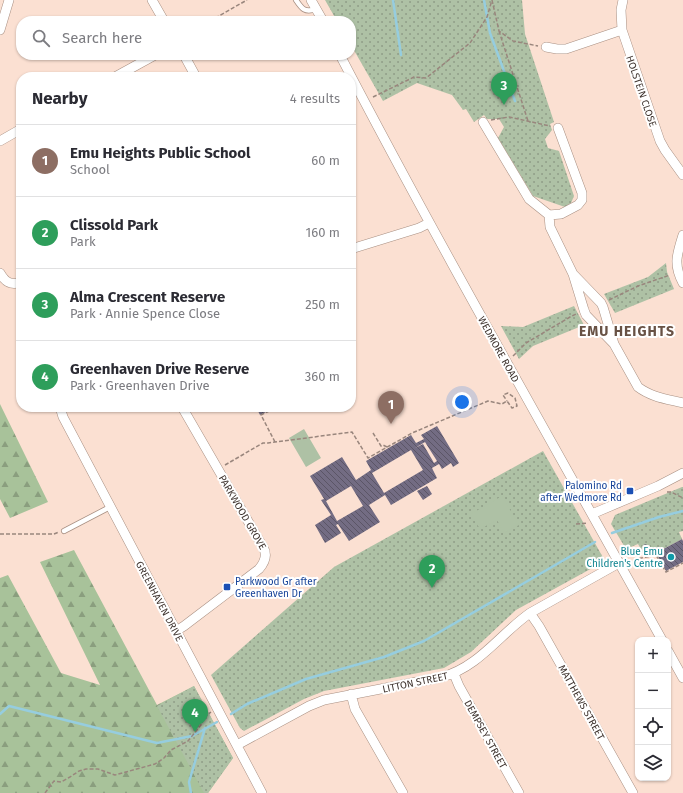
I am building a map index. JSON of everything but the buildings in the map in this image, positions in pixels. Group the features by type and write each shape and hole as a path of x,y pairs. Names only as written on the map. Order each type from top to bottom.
{"street":[{"path":"0,30 9,0"},
{"path":"152,0 161,16"},
{"path":"311,0 320,16"},
{"name":"HOLSTEIN CLOSE","path":"623,0 621,10 622,30 657,134 665,150 683,175"},
{"path":"546,48 566,49 622,30"},
{"path":"124,72 146,60"},
{"path":"187,60 193,72"},
{"name":"WEDMORE ROAD","path":"343,60 349,72"},
{"name":"WEDMORE ROAD","path":"356,86 429,223 593,517 623,564 660,637"},
{"path":"483,122 529,199 549,214 561,214 578,206 582,200 582,193 558,128"},
{"path":"0,141 16,132"},
{"path":"549,214 550,227 573,274 586,315 614,344"},
{"path":"356,247 419,228 429,223"},
{"path":"683,235 677,259 678,272 683,283"},
{"path":"0,273 5,280 10,283 16,284"},
{"path":"573,274 601,303 614,344 638,387 653,395 683,403"},
{"name":"GREENHAVEN DRIVE","path":"62,412 110,507 262,793"},
{"name":"PARKWOOD GROVE","path":"176,631 259,569 263,565 266,558 266,554 260,540 185,412"},
{"path":"593,517 683,473"},
{"name":"LITTON STREET","path":"237,745 309,706 324,700 454,674 476,660 530,613 623,564"},
{"name":"MATTHEWS STREET","path":"530,613 539,626 633,793"},
{"path":"671,656 683,678"},
{"name":"DEMPSEY STREET","path":"454,674 459,686 519,793"},
{"path":"351,694 355,709 403,793"}],"lane":[{"path":"296,0 300,6 306,10 309,11 316,9"},
{"path":"64,531 110,507"}],"path":[{"path":"219,16 247,0"},
{"path":"492,0 499,31 528,121"},
{"path":"372,97 414,77 426,78 470,43 487,17 492,0"},
{"path":"499,31 513,41 546,48"},
{"path":"483,122 509,117 558,128"},
{"path":"508,393 515,398 516,406 512,408 507,401 504,395 508,393"},
{"path":"226,464 263,443 352,432 368,458 412,433 488,401 502,404 507,401"},
{"path":"267,412 261,415 276,442"},
{"path":"373,433 381,446 387,447"},
{"path":"667,492 673,492 683,498"},
{"path":"576,524 588,522 593,517"},
{"path":"0,534 54,534 64,531"},
{"path":"623,564 636,559 656,555 666,572 683,563"},
{"path":"45,793 54,781 61,782 79,771 86,769 98,769 115,775 156,764 171,750 188,741 201,725 203,718 217,708"}],"green space":[{"path":"325,0 522,0 525,34 554,122 550,124 552,130 545,139 548,148 559,151 574,196 571,203 565,207 533,196 498,138 504,127 499,119 487,119 484,115 474,122 466,109 463,110 452,95 417,83 383,101 356,54 356,16 334,16"},
{"path":"666,263 667,272 674,289 615,313 604,294 648,277"},
{"path":"574,306 584,325 533,346 519,359 501,326 523,327"},
{"path":"0,404 48,502 10,518 0,499"},
{"path":"304,429 321,458 306,467 289,438"},
{"path":"543,451 605,561 516,610 471,652 444,668 324,691 304,699 244,731 240,728 211,675 334,567"},
{"path":"682,487 683,531 679,532 682,539 656,553 645,556 638,544 626,549 611,524 615,515"},
{"path":"502,496 519,525 504,533 497,520 480,529 471,514"},
{"path":"74,550 157,705 194,686 233,758 208,793 0,793 0,578 8,575 61,673 100,685 40,562"},
{"path":"194,686 233,758 208,793 204,793 157,706"}],"waterway":[{"path":"393,0 401,55"},
{"path":"484,0 490,33 515,101"},
{"path":"612,533 659,517 683,511"},
{"path":"231,714 247,704 306,679 384,657 424,641 595,542"},
{"path":"0,714 9,706 157,743 192,736 217,722"},
{"path":"191,793 189,782 205,728"}],"place":[{"name":"Alma Crescent Reserve","path":"504,105"},
{"name":"Emu Heights Public School","path":"391,424"},
{"name":"Palomino Rd after Wedmore Rd","path":"630,491"},
{"name":"Blue Emu Children's Centre","path":"671,557"},
{"name":"Parkwood Gr after Greenhaven Dr","path":"227,587"},
{"name":"Clissold Park","path":"432,588"},
{"name":"Greenhaven Drive Reserve","path":"195,732"}],"district":[{"name":"EMU HEIGHTS","path":"627,331"}]}
